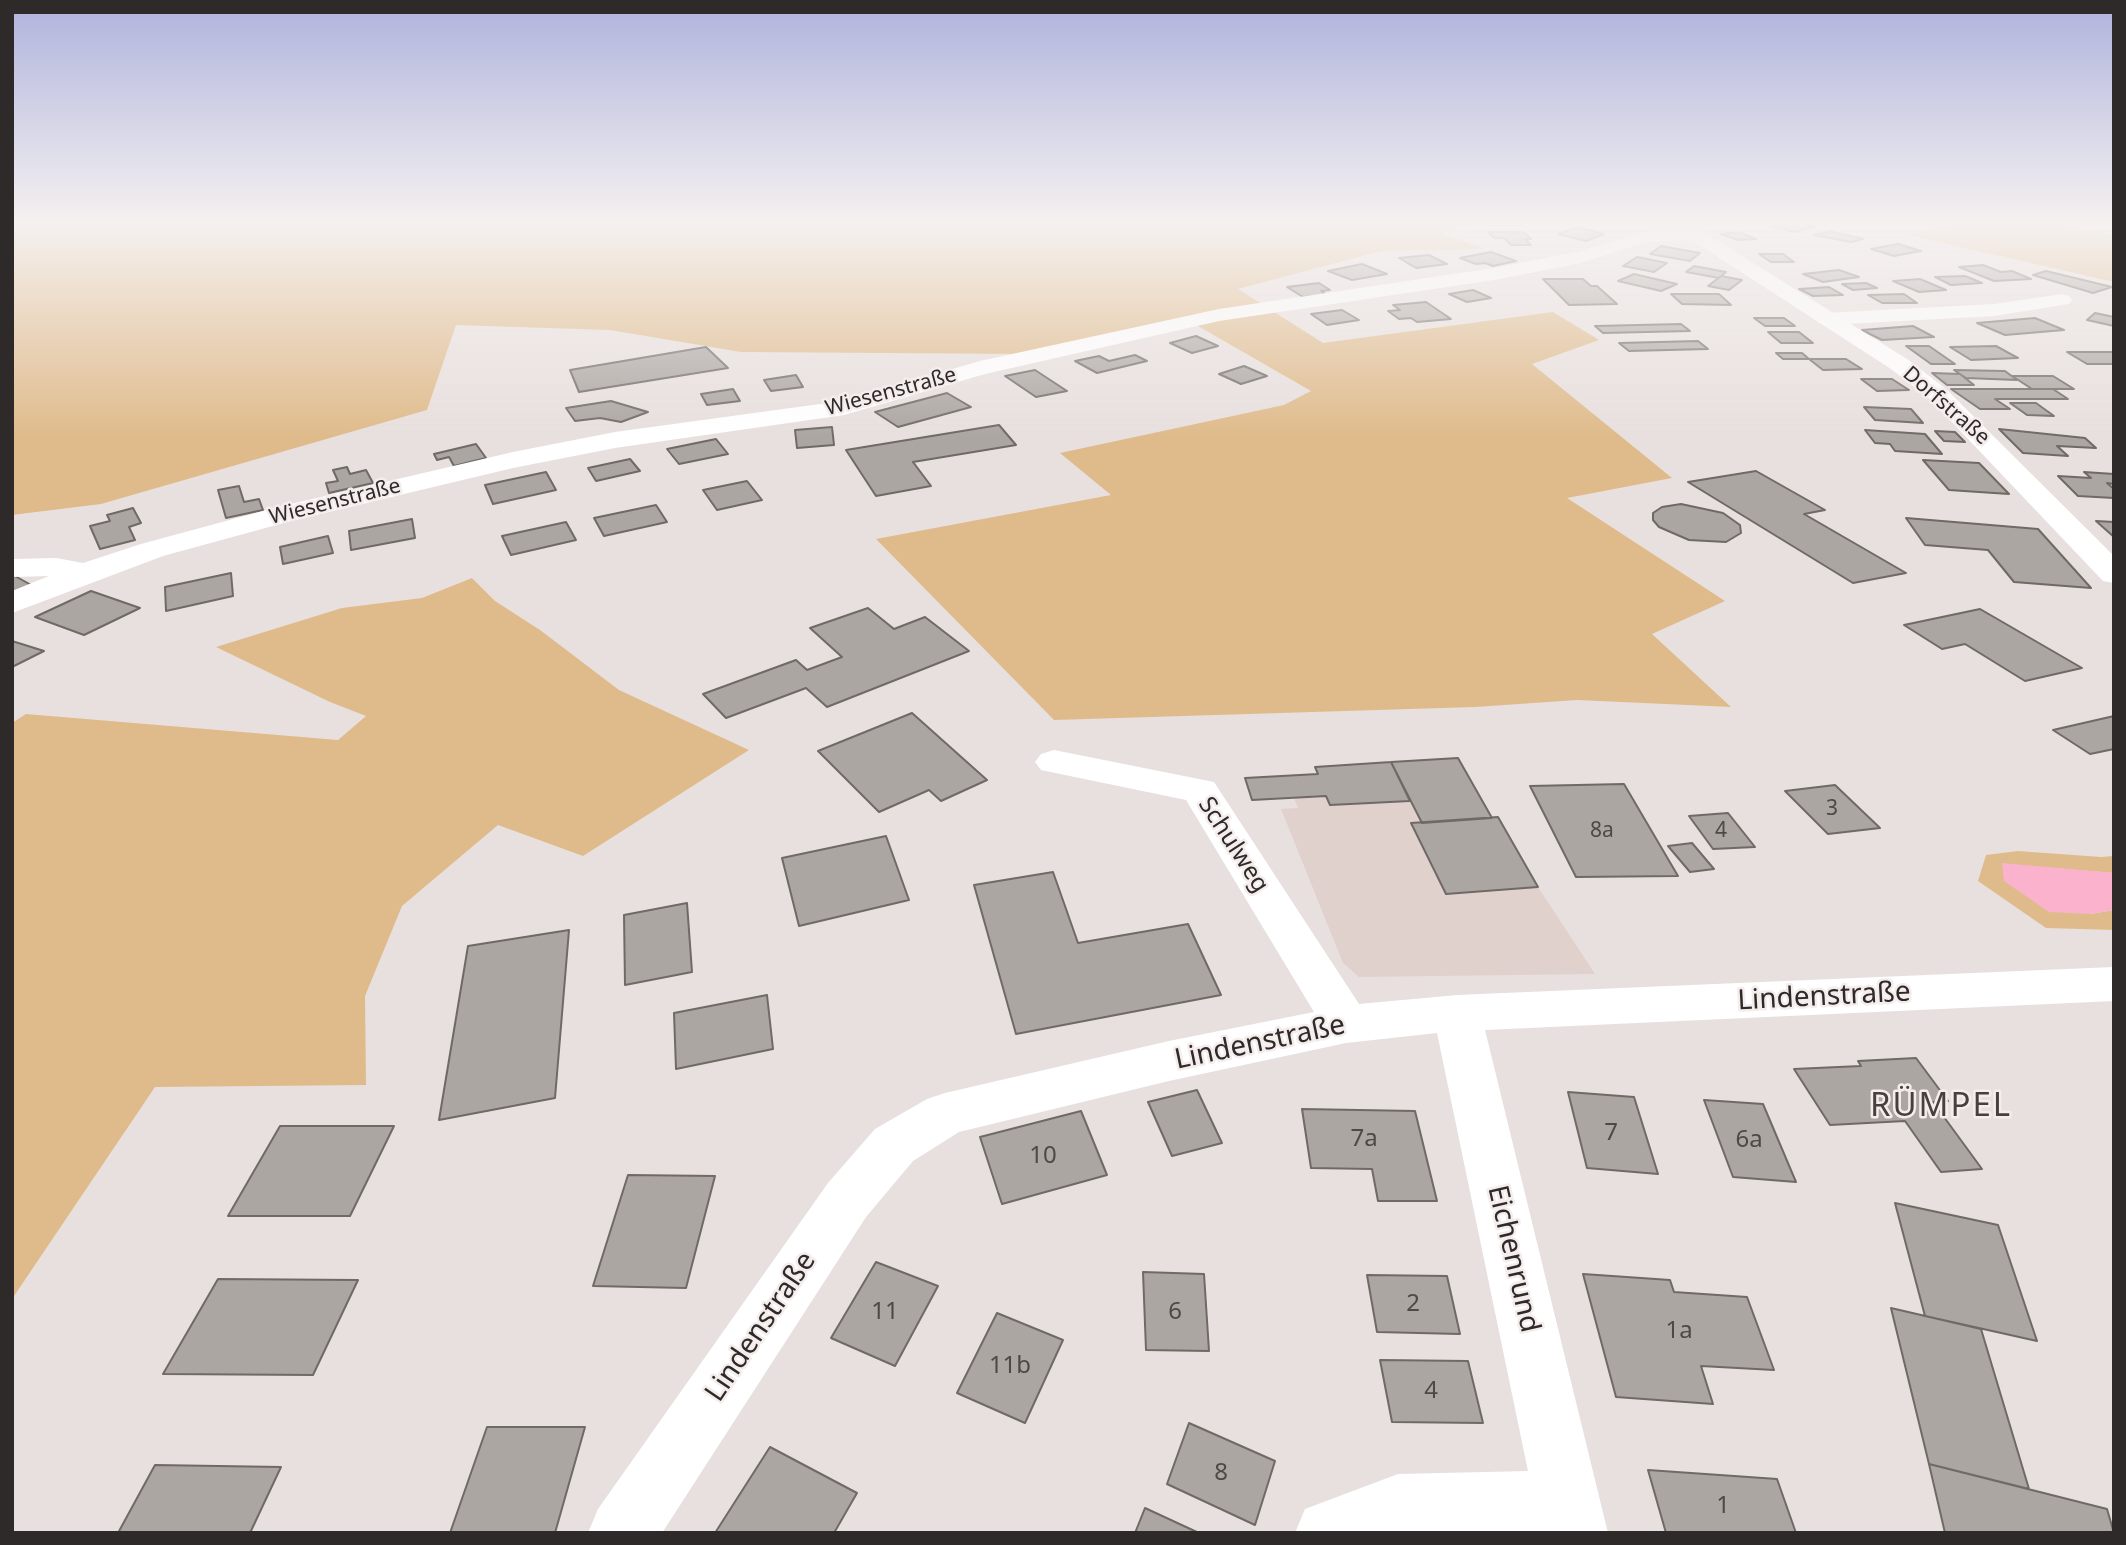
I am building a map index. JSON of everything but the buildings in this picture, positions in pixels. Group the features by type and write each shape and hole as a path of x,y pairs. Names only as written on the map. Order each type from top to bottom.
{"street":[{"name":"Wiesenstraße","path":"12,603 87,572 152,550 284,514 546,453 667,432 831,410 980,368 1219,315 1366,293"},
{"name":"Dorfstraße","path":"1787,293 1899,364 1938,394 2114,574"},
{"path":"1826,319 1994,310 2062,300"},
{"path":"12,568 55,567 87,572"},
{"name":"Schulweg","path":"1054,762 1200,791 1346,1024"},
{"name":"Lindenstraße","path":"622,1533 847,1200 894,1145 945,1114 1169,1061 1346,1024 1457,1013 2114,984"},
{"name":"Eichenrund","path":"1329,1533 1398,1507 1572,1519 1457,1013"}],"shaded area":[{"path":"12,293 1244,293 1323,343 1553,312 1599,340 1532,364 1672,478 1567,498 1725,601 1652,634 1731,707 1577,700 1475,707 1054,720 876,539 1111,495 1060,453 1284,405 1311,391 1191,322 1028,354 741,352 610,330 456,325 427,410 101,504 12,515"},
{"path":"472,578 495,601 540,630 619,690 749,750 583,856 498,825 402,906 365,996 366,1085 155,1087 12,1299 12,723 26,714 338,740 366,716 330,702 216,647 342,608 422,598"},
{"path":"1458,758 1492,818 1498,817 1538,887 1595,974 1359,977 1343,963 1281,809 1298,808 1294,798 1252,800 1245,778 1317,774 1315,767"},
{"path":"2018,851 2114,856 2114,873 2002,864 2090,914 2114,910 2114,930 2046,928 1978,881 1986,855"},
{"path":"2002,863 2114,873 2114,910 2090,914 2049,912 2004,881"}],"district":[{"name":"RÜMPEL","path":"1941,1107"}]}
